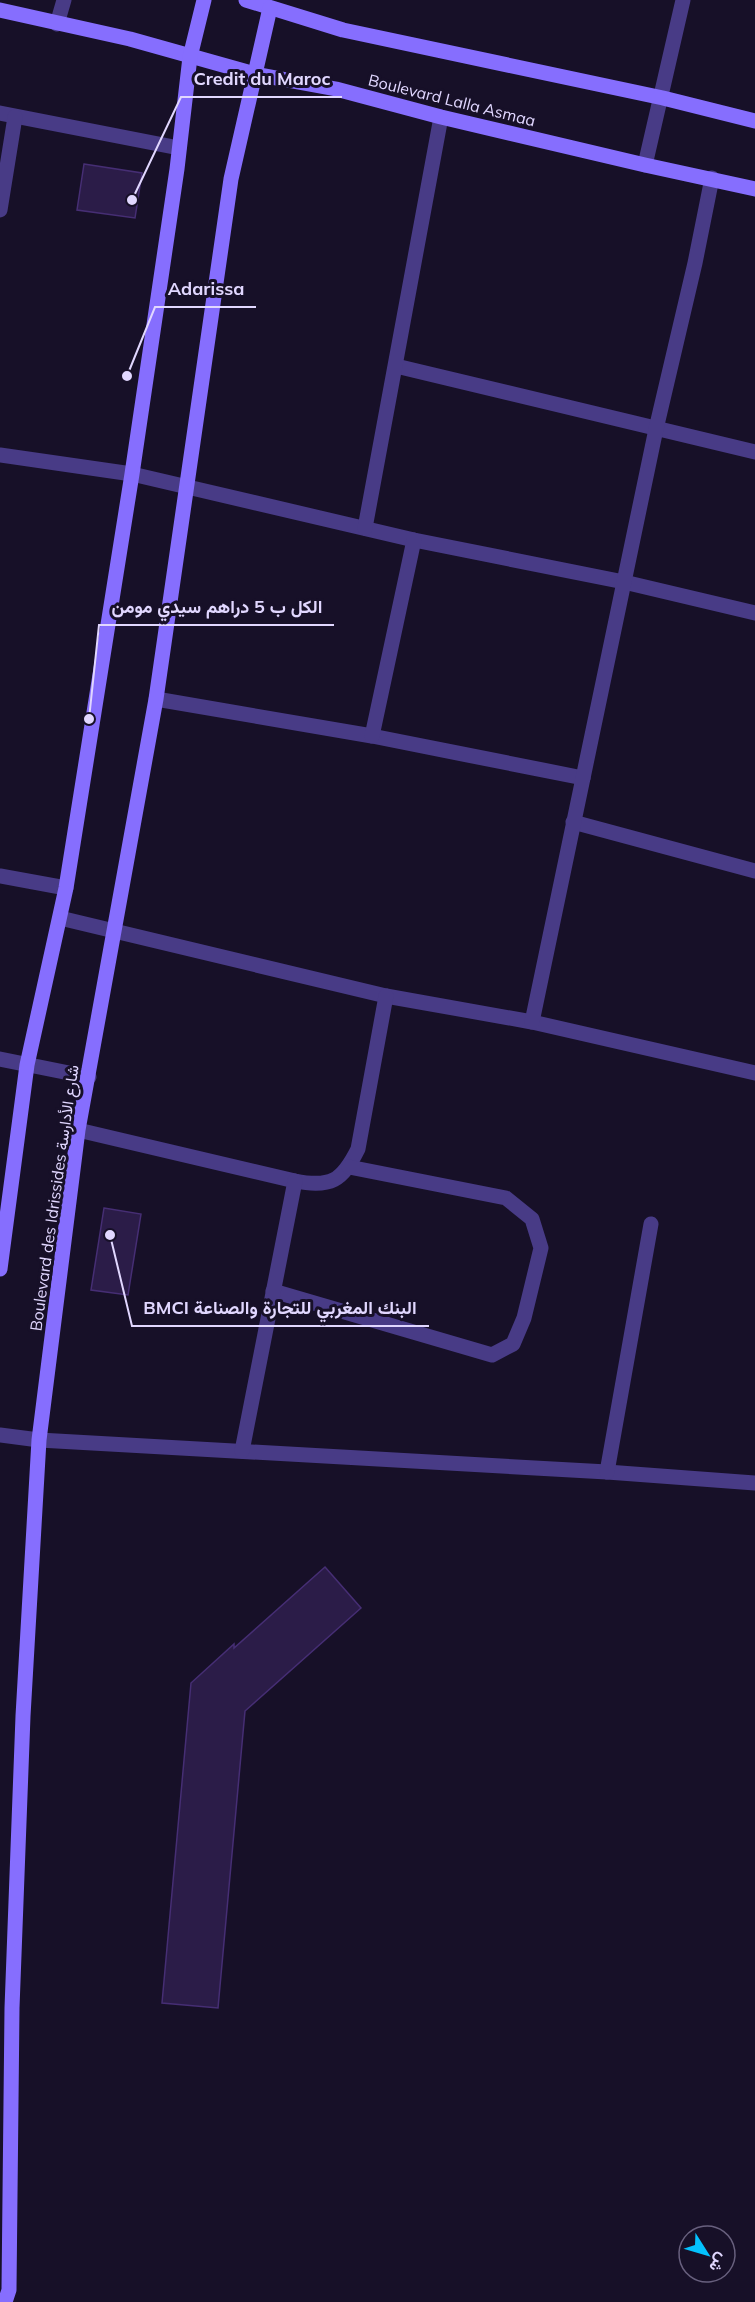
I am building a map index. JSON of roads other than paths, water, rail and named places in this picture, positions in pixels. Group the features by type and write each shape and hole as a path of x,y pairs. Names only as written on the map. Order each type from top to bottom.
{"street":[{"path":"57,24 64,0"},
{"path":"0,1269 2,1233 27,1065 66,888 132,474 180,148 190,57 204,0"},
{"path":"246,0 343,30 663,98 755,121"},
{"path":"645,165 663,98 683,0"},
{"name":"Boulevard des Idrissides شارع الأدارسة","path":"5,2302 9,2290 5,2150 23,1716 39,1440 78,1130 156,699 189,486 231,179 270,8"},
{"name":"Boulevard Lalla Asmaa","path":"0,10 130,39 255,74 336,89 441,117 755,189"},
{"path":"0,210 8,115 180,148"},
{"path":"365,528 441,117"},
{"path":"532,1022 656,429 695,263 712,178"},
{"path":"396,366 755,452"},
{"path":"0,455 132,474 189,486 414,540 624,582 755,614"},
{"path":"372,736 414,540"},
{"path":"156,699 372,736 583,778"},
{"path":"573,822 755,871"},
{"path":"0,876 66,888"},
{"path":"60,918 386,996 532,1022 755,1074"},
{"path":"78,1130 315,1185 336,1181 349,1167 358,1149 386,996"},
{"path":"0,1059 88,1077"},
{"path":"273,1291 492,1355 513,1344 524,1318 541,1248 532,1220 506,1198 349,1167"},
{"path":"242,1451 295,1181"},
{"path":"607,1472 651,1224"},
{"path":"0,1435 39,1440 607,1472 755,1483"}],"place":[{"name":"Credit du Maroc","path":"132,200"},
{"name":"Adarissa","path":"127,376"},
{"name":"الكل ب 5 دراهم سيدي مومن","path":"89,719"},
{"name":"BMCI البنك المغربي للتجارة والصناعة","path":"110,1235"}]}
